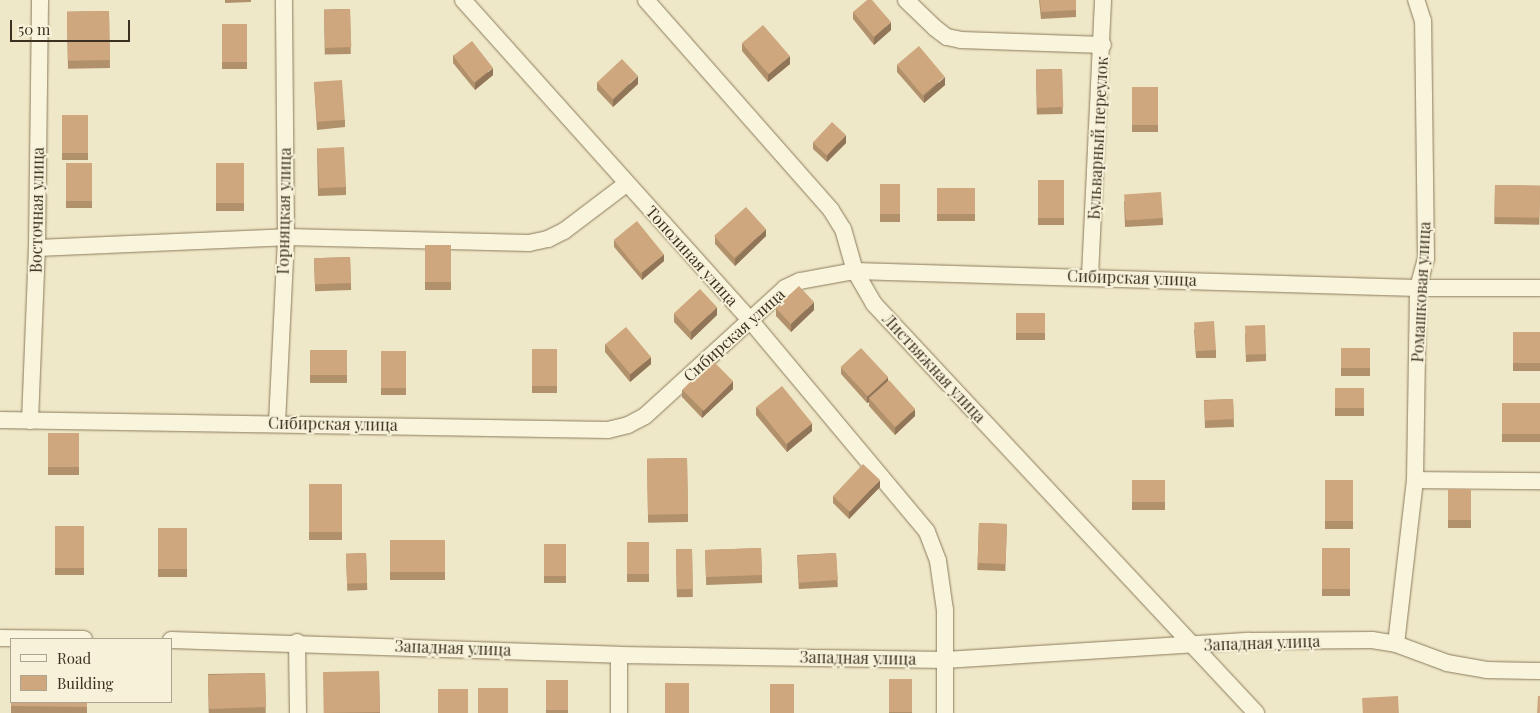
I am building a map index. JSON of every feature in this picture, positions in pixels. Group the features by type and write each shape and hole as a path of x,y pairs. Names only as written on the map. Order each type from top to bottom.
{"street":[{"name":"Восточная улица","path":"30,421 37,248 40,0"},
{"name":"Горняцкая улица","path":"277,422 286,237 284,0"},
{"name":"Тополиная улица","path":"463,0 626,184 750,320 928,532 938,561 941,584 945,660 945,713"},
{"name":"Листвяжная улица","path":"646,0 831,210 843,229 855,271 874,304 1256,713"},
{"path":"906,0 947,37 961,40 1103,45"},
{"name":"Бульварный переулок","path":"1090,276 1103,45 1103,0"},
{"name":"Ромашковая улица","path":"1396,644 1415,480 1418,288 1426,259 1423,21 1416,0"},
{"path":"37,248 286,237 529,243 548,240 564,231 626,184"},
{"name":"Сибирская улица","path":"0,420 277,422 608,430 628,425 645,416 785,288 800,281 855,271 1090,276 1418,288 1540,288"},
{"path":"1415,480 1540,482"},
{"name":"Западная улица","path":"172,640 297,642 619,655 945,660 1259,641 1372,640 1396,644 1447,663 1486,670 1540,671"},
{"path":"297,642 298,713"},
{"path":"618,713 619,655"}],"building":[{"path":"867,0 872,0 891,22 874,37 853,12"},
{"path":"1040,0 1076,0 1076,10 1041,12"},
{"path":"350,9 351,47 325,48 324,10"},
{"path":"109,11 110,60 68,61 67,12"},
{"path":"222,24 247,24 247,62 222,62"},
{"path":"763,25 790,56 769,74 742,43"},
{"path":"472,41 493,68 474,83 453,56"},
{"path":"919,46 945,77 922,95 897,65"},
{"path":"622,59 638,76 613,99 597,82"},
{"path":"1062,69 1063,107 1037,108 1036,70"},
{"path":"342,80 345,120 317,122 314,82"},
{"path":"1132,87 1158,87 1158,125 1132,125"},
{"path":"62,115 88,115 88,153 62,153"},
{"path":"832,122 846,135 827,155 813,142"},
{"path":"344,147 346,187 319,188 317,148"},
{"path":"66,163 92,163 92,201 66,201"},
{"path":"216,163 244,163 244,203 216,203"},
{"path":"1038,180 1064,180 1064,218 1038,218"},
{"path":"880,184 900,184 900,214 880,214"},
{"path":"1495,185 1540,186 1539,218 1494,217"},
{"path":"937,188 975,188 975,214 937,214"},
{"path":"1161,192 1163,218 1126,221 1124,195"},
{"path":"746,207 766,229 734,258 714,236"},
{"path":"637,221 664,254 641,273 614,240"},
{"path":"425,245 451,245 451,282 425,282"},
{"path":"350,257 351,283 315,284 314,258"},
{"path":"799,286 814,302 791,324 776,308"},
{"path":"700,289 717,307 691,332 674,314"},
{"path":"1016,313 1045,313 1045,333 1016,333"},
{"path":"1214,321 1216,350 1196,351 1194,322"},
{"path":"1265,325 1266,354 1246,355 1245,326"},
{"path":"626,327 651,357 630,374 605,344"},
{"path":"1513,332 1540,332 1540,363 1513,363"},
{"path":"861,348 888,377 868,396 841,367"},
{"path":"1341,348 1370,348 1370,368 1341,368"},
{"path":"532,349 557,349 557,386 532,386"},
{"path":"310,350 347,350 347,375 310,375"},
{"path":"381,351 406,351 406,388 381,388"},
{"path":"712,360 733,381 704,411 682,390"},
{"path":"889,380 915,409 895,427 869,398"},
{"path":"782,386 812,423 787,444 756,407"},
{"path":"1335,388 1364,388 1364,408 1335,408"},
{"path":"1233,399 1234,419 1205,420 1204,401"},
{"path":"1502,403 1540,403 1540,434 1502,434"},
{"path":"48,433 79,433 79,467 48,467"},
{"path":"687,458 688,514 648,515 647,459"},
{"path":"863,464 880,480 850,512 833,496"},
{"path":"1132,480 1165,480 1165,502 1132,502"},
{"path":"1325,480 1353,480 1353,521 1325,521"},
{"path":"309,484 342,484 342,532 309,532"},
{"path":"1448,489 1471,489 1471,520 1448,520"},
{"path":"979,523 1007,524 1006,564 978,563"},
{"path":"55,526 84,526 84,568 55,568"},
{"path":"158,528 187,528 187,569 158,569"},
{"path":"390,540 445,540 445,572 390,572"},
{"path":"627,542 649,542 649,574 627,574"},
{"path":"544,544 566,544 566,576 544,576"},
{"path":"761,548 762,575 706,577 705,550"},
{"path":"1322,548 1350,548 1350,589 1322,589"},
{"path":"676,549 692,549 693,589 677,589"},
{"path":"366,553 367,583 347,584 346,554"},
{"path":"836,553 838,580 799,583 797,556"},
{"path":"379,671 380,712 324,713 323,672"},
{"path":"265,673 266,707 209,709 208,675"},
{"path":"889,679 912,679 912,712 889,712"},
{"path":"546,680 568,680 568,710 546,710"},
{"path":"665,683 689,683 689,713 665,713"},
{"path":"770,684 794,684 794,713 770,713"},
{"path":"478,688 508,688 508,713 478,713"},
{"path":"438,689 468,689 468,713 438,713"},
{"path":"1398,696 1399,713 1363,713 1362,698"},
{"path":"1538,696 1540,696 1540,713 1537,713"},
{"path":"11,703 87,703 87,707 11,706"}]}
